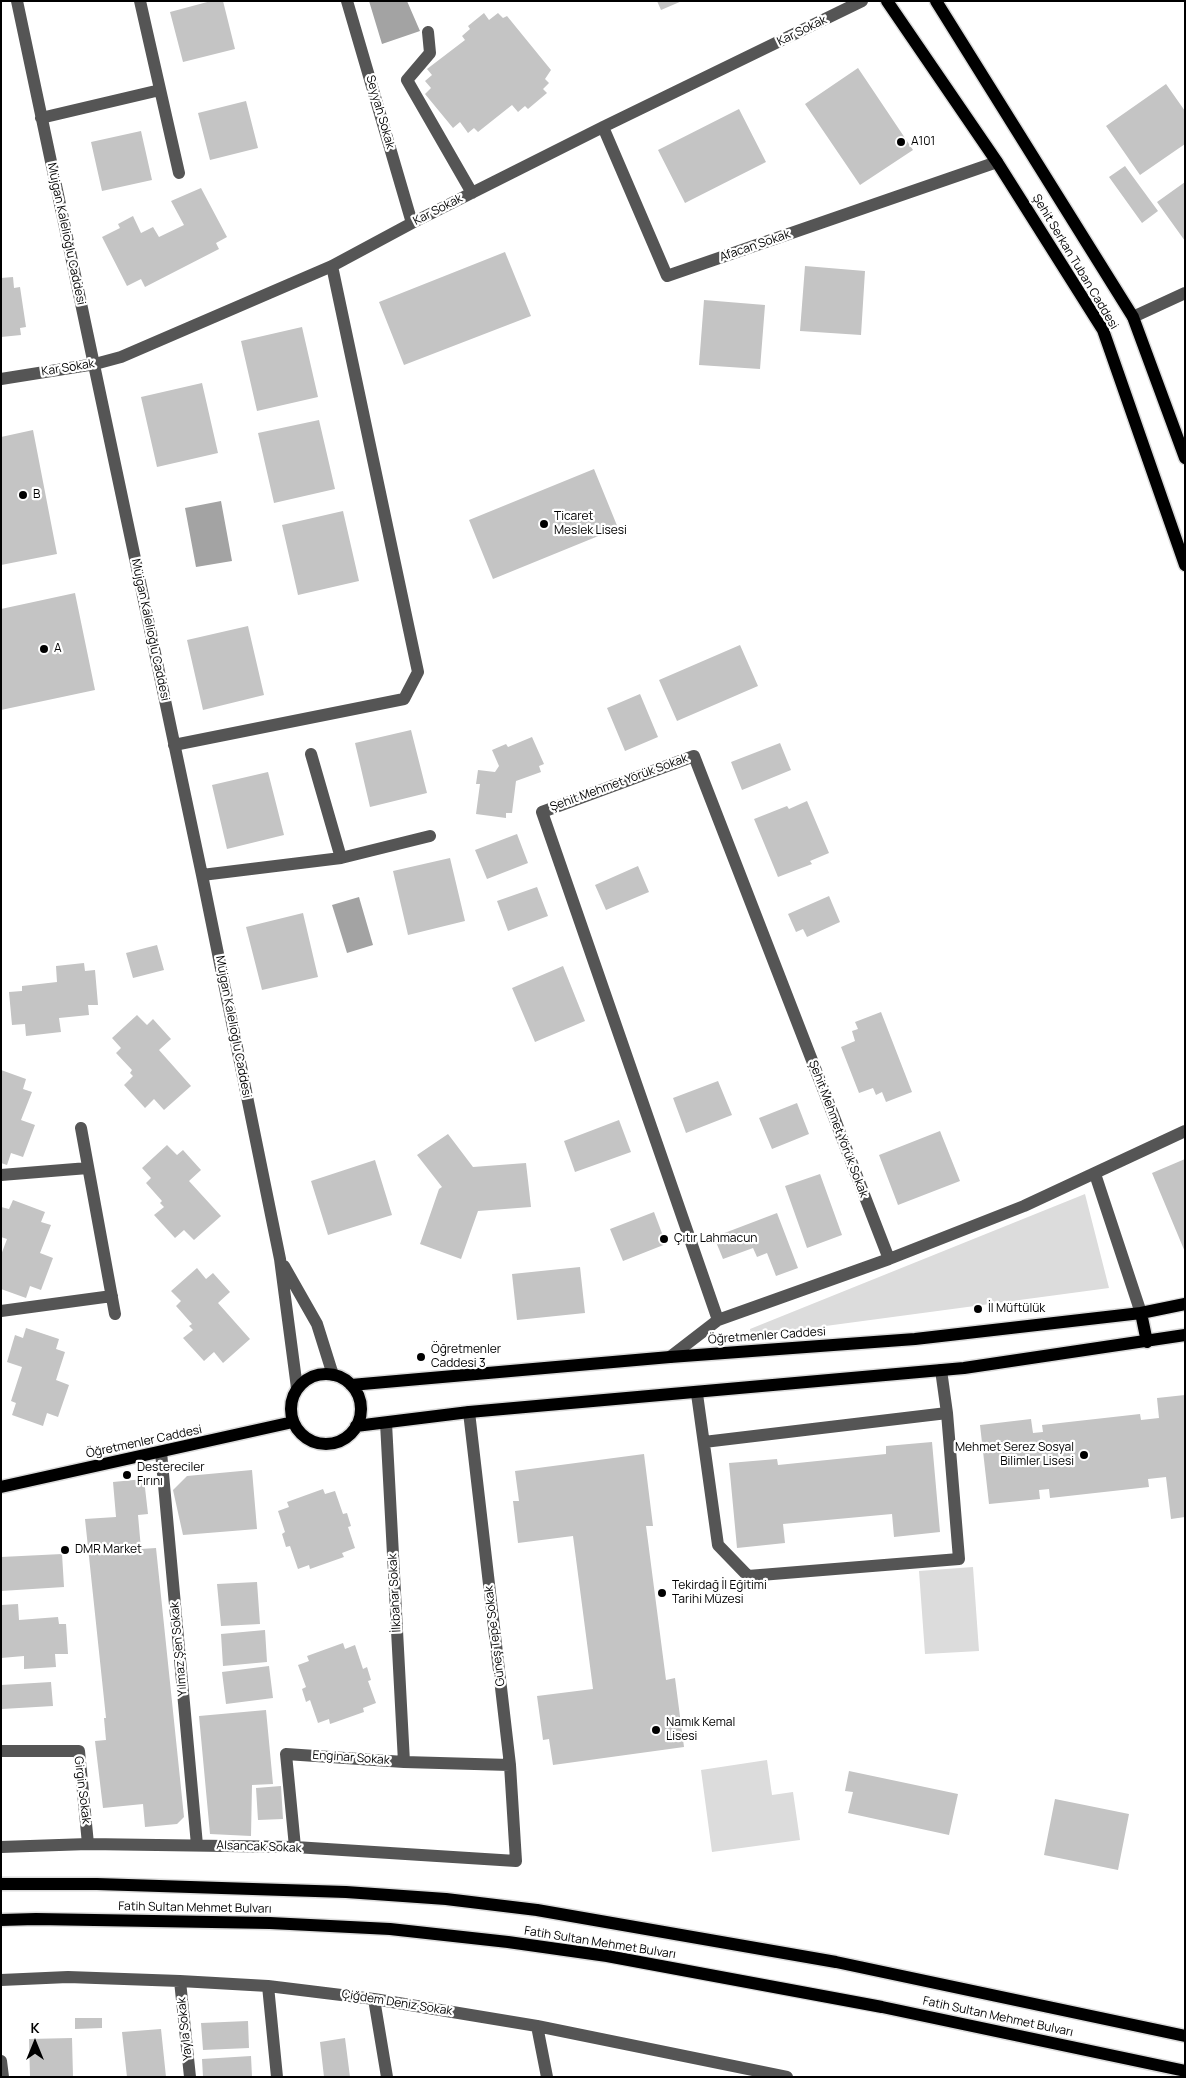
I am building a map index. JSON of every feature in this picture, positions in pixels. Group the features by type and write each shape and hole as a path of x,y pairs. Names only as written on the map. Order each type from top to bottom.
{"main road":[{"name":"Şehit Serkan Tuban Caddesi","path":"887,1 997,162 1103,330 1185,565"},
{"name":"Şehit Serkan Tuban Caddesi","path":"936,1 1133,317 1185,458"},
{"name":"Öğretmenler Caddesi","path":"350,1385 670,1356 915,1340 1141,1314 1185,1304"},
{"path":"1141,1314 1147,1342"},
{"path":"356,1426 469,1412 697,1394 964,1368 1185,1335"},
{"path":"333,1375 350,1385 357,1394 360,1404 360,1416 356,1426 340,1441 329,1444 307,1439 293,1422 290,1411 292,1399 297,1388 313,1376 333,1375"},
{"name":"Öğretmenler Caddesi","path":"1,1487 293,1422"},
{"name":"Fatih Sultan Mehmet Bulvarı","path":"1,1884 97,1884 346,1892 446,1899 537,1910 836,1962 1185,2036"},
{"name":"Fatih Sultan Mehmet Bulvarı","path":"1,1920 36,1918 270,1923 390,1929 508,1942 607,1956 882,2007 1185,2071"}],"street":[{"name":"Müjgan Kalelioğlu Caddesi","path":"18,1 41,118 95,364 202,875 280,1259 297,1388"},
{"path":"140,1 179,173"},
{"name":"Seyyah Sokak","path":"347,1 412,223"},
{"name":"Kar Sokak","path":"1,379 95,364 121,357 332,266 412,223 603,127 862,1"},
{"path":"428,32 430,53 406,80 472,193"},
{"path":"41,118 160,90"},
{"name":"Afacan Sokak","path":"603,127 667,276 997,162"},
{"path":"174,745 404,700 418,672 332,266"},
{"path":"1133,317 1185,293"},
{"path":"311,754 341,858"},
{"name":"Şehit Mehmet Yörük Sokak","path":"718,1320 542,812 694,756 889,1259"},
{"path":"202,875 341,858 430,836"},
{"path":"81,1128 115,1314"},
{"path":"670,1356 718,1320 889,1259 1024,1206 1185,1131"},
{"path":"1,1175 88,1168"},
{"path":"1095,1174 1141,1314"},
{"name":"Müjgan Kalelioğlu Caddesi","path":"280,1259 317,1324 333,1375"},
{"path":"1,1311 112,1296"},
{"path":"697,1394 718,1546 748,1576 959,1559 947,1413 941,1370"},
{"name":"Güneş Tepe Sokak","path":"469,1412 510,1765 516,1861"},
{"path":"704,1442 947,1413"},
{"name":"İlkbahar Sokak","path":"386,1423 404,1762"},
{"name":"Yılmaz Şen Sokak","path":"162,1452 196,1845"},
{"name":"Girgin Sokak","path":"1,1751 79,1752 88,1844"},
{"name":"Enginar Sokak","path":"295,1847 286,1754 404,1762 510,1765"},
{"name":"Alsancak Sokak","path":"1,1847 88,1844 295,1847 516,1861"},
{"name":"Çiğdem Deniz Sokak","path":"1,1980 68,1977 180,1981 268,1986 374,1998 537,2026 787,2077"},
{"name":"Yayla Sokak","path":"180,1981 190,2077"},
{"path":"268,1986 277,2077"},
{"path":"374,1998 387,2077"},
{"path":"537,2026 547,2077"},
{"path":"1,2061 3,2077"}],"shaded area":[{"path":"369,1 407,1 420,31 382,44"},
{"path":"221,501 232,561 196,567 185,508"},
{"path":"359,897 373,945 347,953 332,905"},
{"path":"1085,1194 1109,1288 751,1336 750,1329"},
{"path":"973,1567 979,1651 925,1654 919,1571"},
{"path":"767,1760 772,1795 793,1792 800,1840 712,1852 701,1770"}],"building":[{"path":"211,1 223,1 235,49 183,62 170,12"},
{"path":"657,1 682,1 661,10"},
{"path":"484,13 489,20 498,13 503,18 507,16 551,70 545,79 549,83 543,89 547,93 528,109 525,106 518,112 512,105 478,132 474,128 468,133 460,122 453,128 425,94 431,88 425,81 432,75 427,69 465,40 462,36 470,29 468,26"},
{"path":"858,68 913,150 860,185 805,104"},
{"path":"1166,84 1185,111 1185,144 1140,175 1106,126"},
{"path":"246,101 258,148 210,160 198,113"},
{"path":"739,109 766,162 685,203 658,150"},
{"path":"141,131 152,180 102,191 91,142"},
{"path":"1125,166 1158,211 1142,223 1109,177"},
{"path":"1185,182 1185,241 1157,202"},
{"path":"201,188 227,237 216,243 219,249 145,287 141,279 127,286 102,237 120,228 118,224 133,216 141,233 153,227 159,237 184,225 171,201"},
{"path":"505,252 531,316 404,365 379,302"},
{"path":"805,266 865,271 861,335 800,331"},
{"path":"13,277 14,288 20,287 26,327 20,328 21,335 1,337 1,278"},
{"path":"704,300 765,305 760,369 699,365"},
{"path":"302,327 318,397 257,411 241,341"},
{"path":"202,383 218,453 157,467 141,397"},
{"path":"319,420 335,489 274,503 258,433"},
{"name":"B","path":"33,430 57,554 1,565 1,437"},
{"name":"Ticaret Meslek Lisesi","path":"594,469 618,528 493,579 469,520"},
{"path":"343,511 359,581 298,595 282,525"},
{"name":"A","path":"75,593 95,690 1,710 1,609"},
{"path":"248,626 264,695 203,710 187,640"},
{"path":"740,645 758,686 677,721 659,680"},
{"path":"640,694 658,737 625,751 607,708"},
{"path":"411,730 427,793 370,807 355,743"},
{"path":"532,737 544,764 539,766 541,772 516,781 512,813 506,813 506,818 476,814 480,784 476,784 478,770 495,772 499,766 492,750 506,744 508,747"},
{"path":"780,743 791,770 742,790 731,762"},
{"path":"268,772 284,835 227,849 212,785"},
{"path":"807,801 829,853 810,861 812,864 778,877 754,819 787,806 789,809"},
{"path":"517,834 528,863 487,879 475,850"},
{"path":"450,858 465,921 408,935 393,871"},
{"path":"638,866 649,892 606,910 595,885"},
{"path":"537,887 548,916 508,931 497,901"},
{"path":"829,896 840,922 807,937 803,929 796,932 788,914"},
{"path":"303,913 318,977 262,990 246,927"},
{"path":"157,945 164,970 133,978 126,953"},
{"path":"84,963 85,971 95,970 98,1005 88,1005 89,1015 59,1018 61,1032 26,1036 25,1024 12,1025 9,992 22,991 22,986 57,982 56,966"},
{"path":"563,966 585,1021 535,1042 512,988"},
{"path":"881,1012 912,1092 886,1102 882,1092 876,1095 873,1088 859,1093 841,1047 855,1041 852,1031 858,1029 855,1022"},
{"path":"137,1015 147,1025 153,1019 171,1039 159,1050 191,1086 164,1110 154,1099 145,1108 124,1085 133,1076 130,1073 132,1070 116,1053 121,1048 112,1038"},
{"path":"1,1070 26,1079 23,1089 32,1092 21,1120 35,1125 23,1157 11,1153 7,1165 1,1163"},
{"path":"718,1081 732,1115 686,1133 673,1098"},
{"path":"797,1103 809,1134 772,1149 759,1118"},
{"path":"619,1120 631,1152 575,1172 564,1141"},
{"path":"940,1131 960,1181 898,1205 879,1155"},
{"path":"448,1134 473,1167 526,1163 531,1207 478,1211 461,1259 420,1244 439,1189 442,1187 417,1155"},
{"path":"167,1145 177,1155 183,1150 201,1170 189,1181 221,1216 194,1240 184,1230 175,1238 154,1215 164,1207 160,1203 162,1201 146,1183 151,1178 142,1168"},
{"path":"1185,1159 1185,1252 1152,1173"},
{"path":"375,1160 392,1215 328,1235 311,1181"},
{"path":"820,1174 842,1235 807,1248 785,1186"},
{"path":"13,1200 45,1212 41,1222 51,1225 40,1253 53,1258 41,1290 30,1286 26,1298 1,1289 1,1255 7,1239 1,1237 1,1207 9,1209"},
{"path":"654,1212 666,1244 623,1261 610,1229"},
{"path":"777,1213 798,1268 776,1276 767,1253 757,1257 753,1248 723,1259 714,1237"},
{"path":"580,1267 585,1313 517,1320 512,1274"},
{"path":"197,1268 206,1279 213,1273 230,1292 218,1303 250,1339 223,1363 214,1352 204,1361 183,1338 193,1330 189,1326 192,1324 176,1306 181,1301 171,1291"},
{"path":"26,1328 59,1339 56,1349 65,1352 56,1380 69,1385 58,1417 47,1413 43,1426 12,1415 16,1403 11,1401 22,1367 7,1362 15,1335 23,1338"},
{"name":"Mehmet Serez Sosyal Bilimler Lisesi","path":"1185,1395 1185,1517 1171,1519 1166,1477 1148,1479 1149,1487 1050,1498 1049,1489 1039,1490 1040,1499 989,1504 980,1425 1031,1419 1033,1433 1043,1432 1042,1425 1140,1414 1141,1420 1159,1418 1157,1398"},
{"path":"932,1442 940,1532 894,1537 892,1514 783,1524 785,1543 737,1548 729,1463 777,1459 778,1465 886,1454 886,1446"},
{"path":"644,1454 653,1526 646,1526 666,1680 675,1678 684,1747 553,1765 549,1739 543,1740 537,1696 593,1689 573,1536 518,1543 513,1501 519,1501 515,1471"},
{"path":"252,1470 257,1529 183,1535 173,1490 187,1476"},
{"path":"144,1479 148,1514 138,1515 141,1549 156,1548 184,1817 177,1824 145,1827 143,1804 103,1808 95,1741 106,1740 104,1718 106,1718 85,1519 116,1517 113,1482"},
{"path":"323,1489 325,1494 335,1491 343,1514 347,1513 351,1526 348,1527 355,1548 342,1553 344,1557 310,1569 309,1565 298,1569 290,1546 286,1547 282,1534 285,1532 278,1511 289,1507 287,1502"},
{"path":"62,1554 64,1587 1,1591 1,1557"},
{"path":"257,1582 260,1624 221,1626 217,1584"},
{"path":"18,1604 19,1620 58,1617 59,1624 66,1624 68,1654 55,1654 56,1667 24,1669 24,1656 1,1658 1,1605"},
{"path":"265,1630 267,1662 223,1666 221,1634"},
{"path":"343,1643 345,1649 355,1645 363,1669 367,1667 371,1680 368,1681 376,1703 363,1708 364,1712 330,1724 329,1719 318,1723 310,1700 306,1702 302,1689 306,1687 298,1665 309,1661 307,1656"},
{"path":"269,1666 273,1698 226,1704 222,1672"},
{"path":"51,1682 53,1706 2,1709 1,1685"},
{"path":"266,1710 273,1784 252,1785 251,1836 210,1834 199,1716"},
{"path":"849,1771 958,1794 949,1835 848,1813 853,1792 845,1791"},
{"path":"281,1786 283,1819 258,1820 256,1788"},
{"path":"1055,1799 1129,1814 1118,1870 1044,1855"},
{"path":"75,2018 102,2018 102,2028 75,2029"},
{"path":"248,2021 249,2048 203,2050 201,2023"},
{"path":"161,2029 166,2077 127,2077 122,2032"},
{"path":"72,2038 73,2077 30,2077 29,2039"},
{"path":"345,2038 350,2077 324,2077 320,2042"},
{"path":"251,2056 252,2077 203,2077 202,2059"}],"place":[{"name":"A101","path":"901,142"},
{"name":"B","path":"23,495"},
{"name":"Ticaret Meslek Lisesi","path":"544,524"},
{"name":"A","path":"44,649"},
{"name":"Çıtır Lahmacun","path":"664,1239"},
{"name":"İl Müftülük","path":"978,1309"},
{"name":"Öğretmenler Caddesi 3","path":"421,1357"},
{"name":"Mehmet Serez Sosyal Bilimler Lisesi","path":"1084,1455"},
{"name":"Destereciler Fırını","path":"127,1475"},
{"name":"DMR Market","path":"65,1550"},
{"name":"Tekirdağ İl Eğitimi Tarihi Müzesi","path":"662,1593"},
{"name":"Namık Kemal Lisesi","path":"656,1730"}]}
